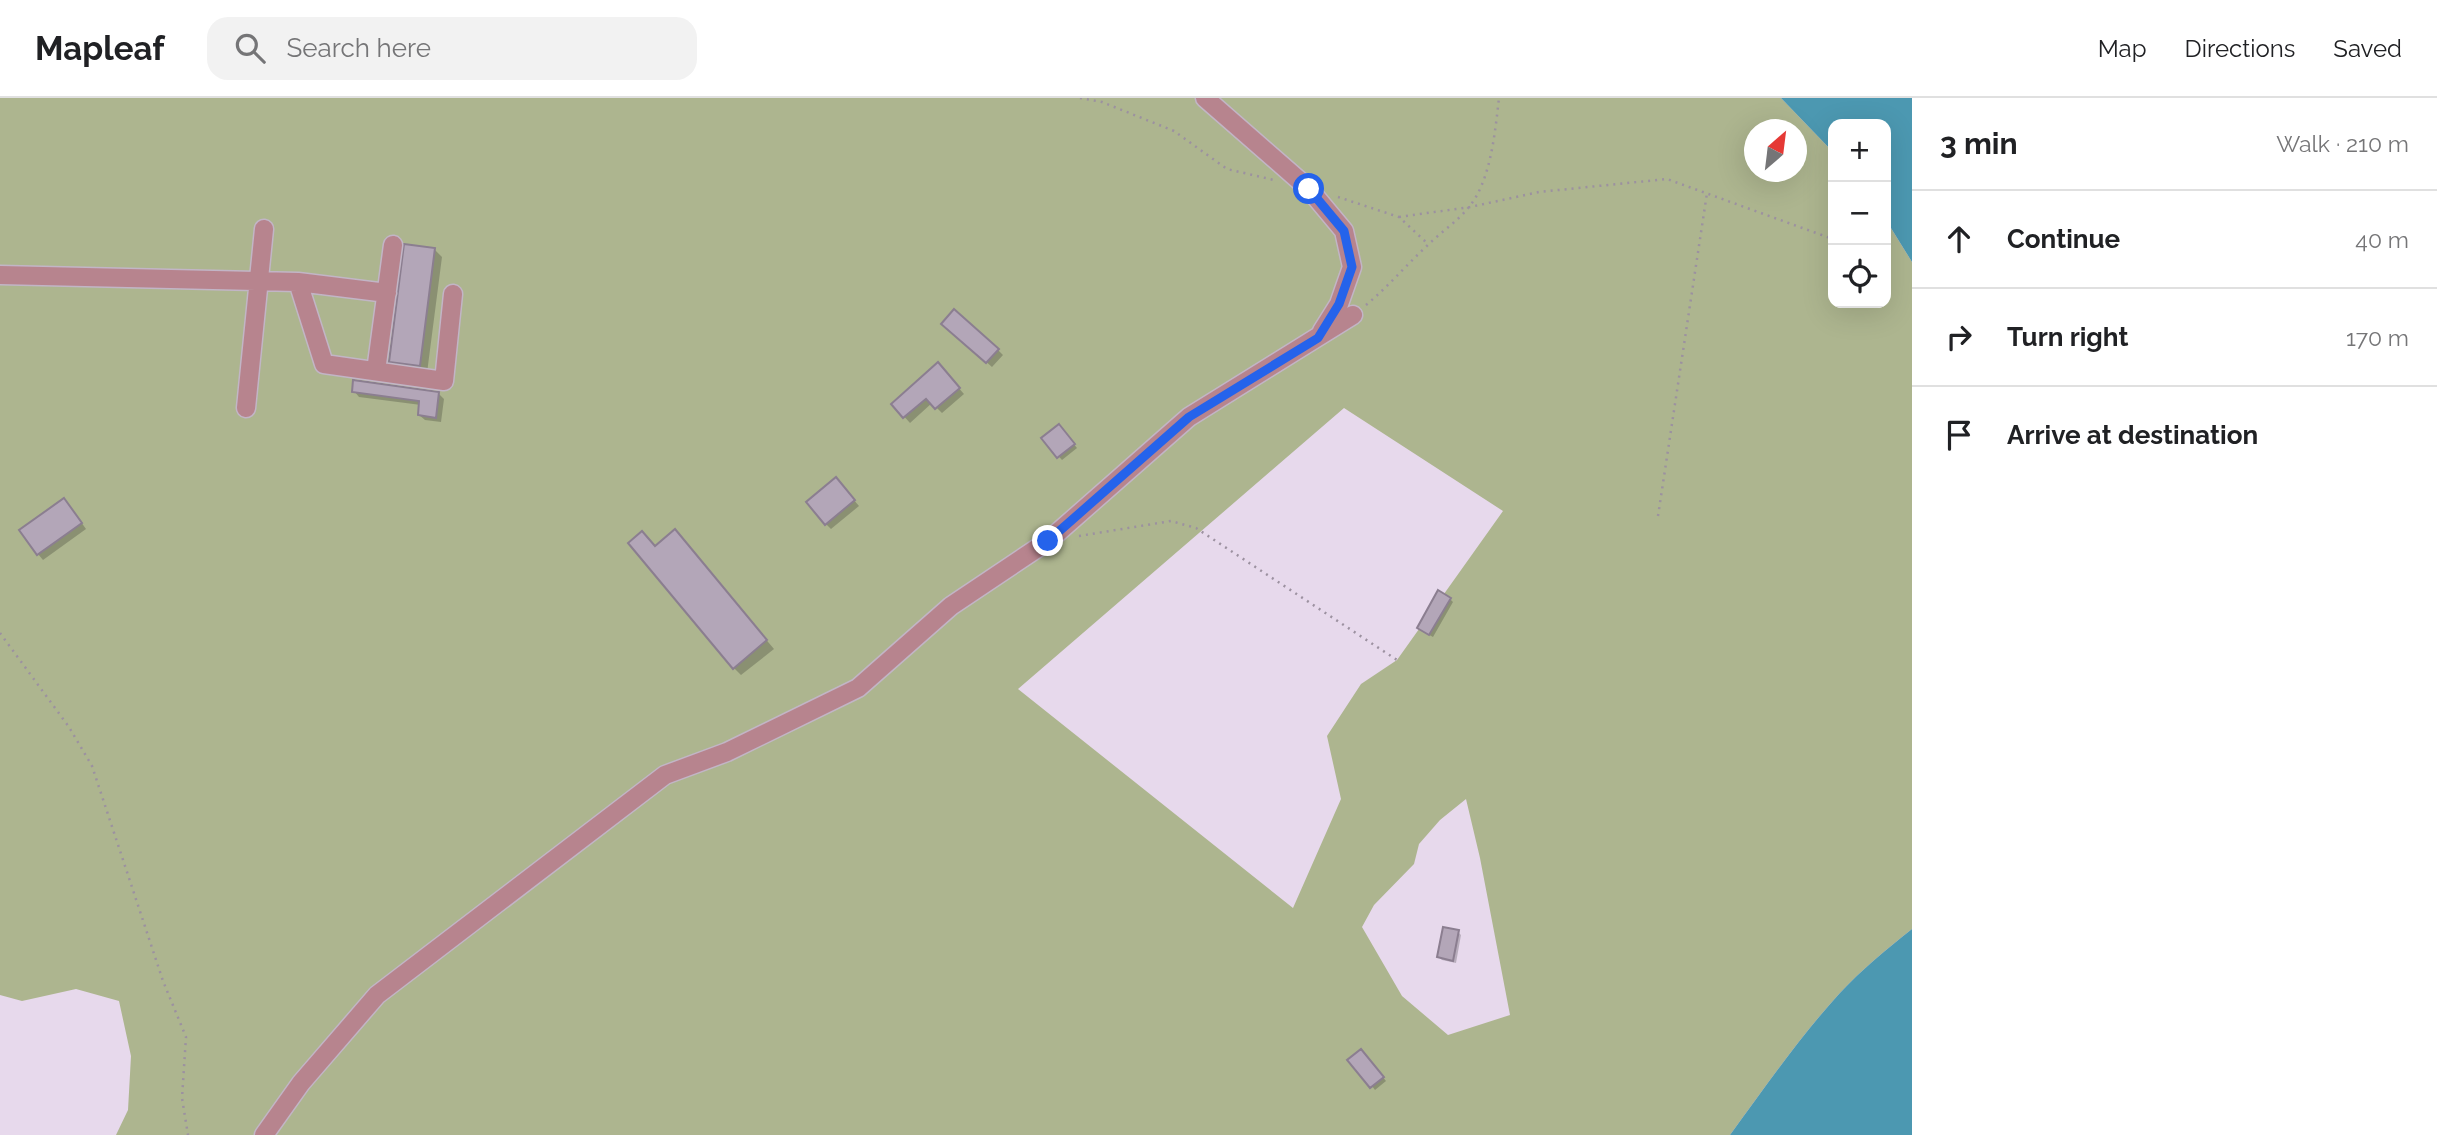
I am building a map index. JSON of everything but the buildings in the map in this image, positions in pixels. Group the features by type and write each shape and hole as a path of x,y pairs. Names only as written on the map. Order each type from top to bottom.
{"street":[{"path":"1205,98 1309,189 1344,231 1352,267 1339,304 1318,338"},
{"path":"246,408 264,229"},
{"path":"376,371 393,245"},
{"path":"0,275 298,282 387,293"},
{"path":"298,282 324,363 444,381 453,294"},
{"path":"264,1135 301,1083 377,995 654,783 665,775 727,752 858,688 951,606 1048,541 1189,417 1353,315"}],"path":[{"path":"1080,98 1102,102 1174,131 1227,169 1282,182"},
{"path":"1353,315 1384,290 1428,244 1470,207 1486,173 1494,142 1499,98"},
{"path":"1309,189 1399,217 1470,207 1539,192 1667,178 1828,237"},
{"path":"1658,516 1707,193"},
{"path":"1399,217 1428,244"},
{"path":"1076,537 1171,521 1196,528 1396,660"},
{"path":"0,633 69,727 92,766 163,981 186,1037 182,1098 188,1135"}],"green space":[{"path":"0,98 1781,98 1801,119 1744,119 1744,182 1807,182 1807,125 1828,147 1828,308 1891,308 1891,228 1912,262 1912,929 1865,968 1839,994 1796,1045 1730,1135 116,1135 128,1110 131,1056 119,1001 76,989 22,1001 0,995","holes":["1344,408 1503,511 1397,660 1361,684 1327,736 1341,799 1293,908 1018,689","1466,799 1510,1015 1448,1035 1402,996 1362,927 1374,905 1414,864 1419,844 1440,820"]}],"water":[{"path":"1781,98 1912,98 1912,262 1891,228 1891,119 1828,119 1828,147 1807,125 1807,119 1801,119"},
{"path":"1912,929 1912,1135 1730,1135 1796,1045 1839,994 1865,968"}],"route":[{"path":"1048,541 1189,417 1318,338 1339,304 1352,267 1344,231 1309,189"}]}
